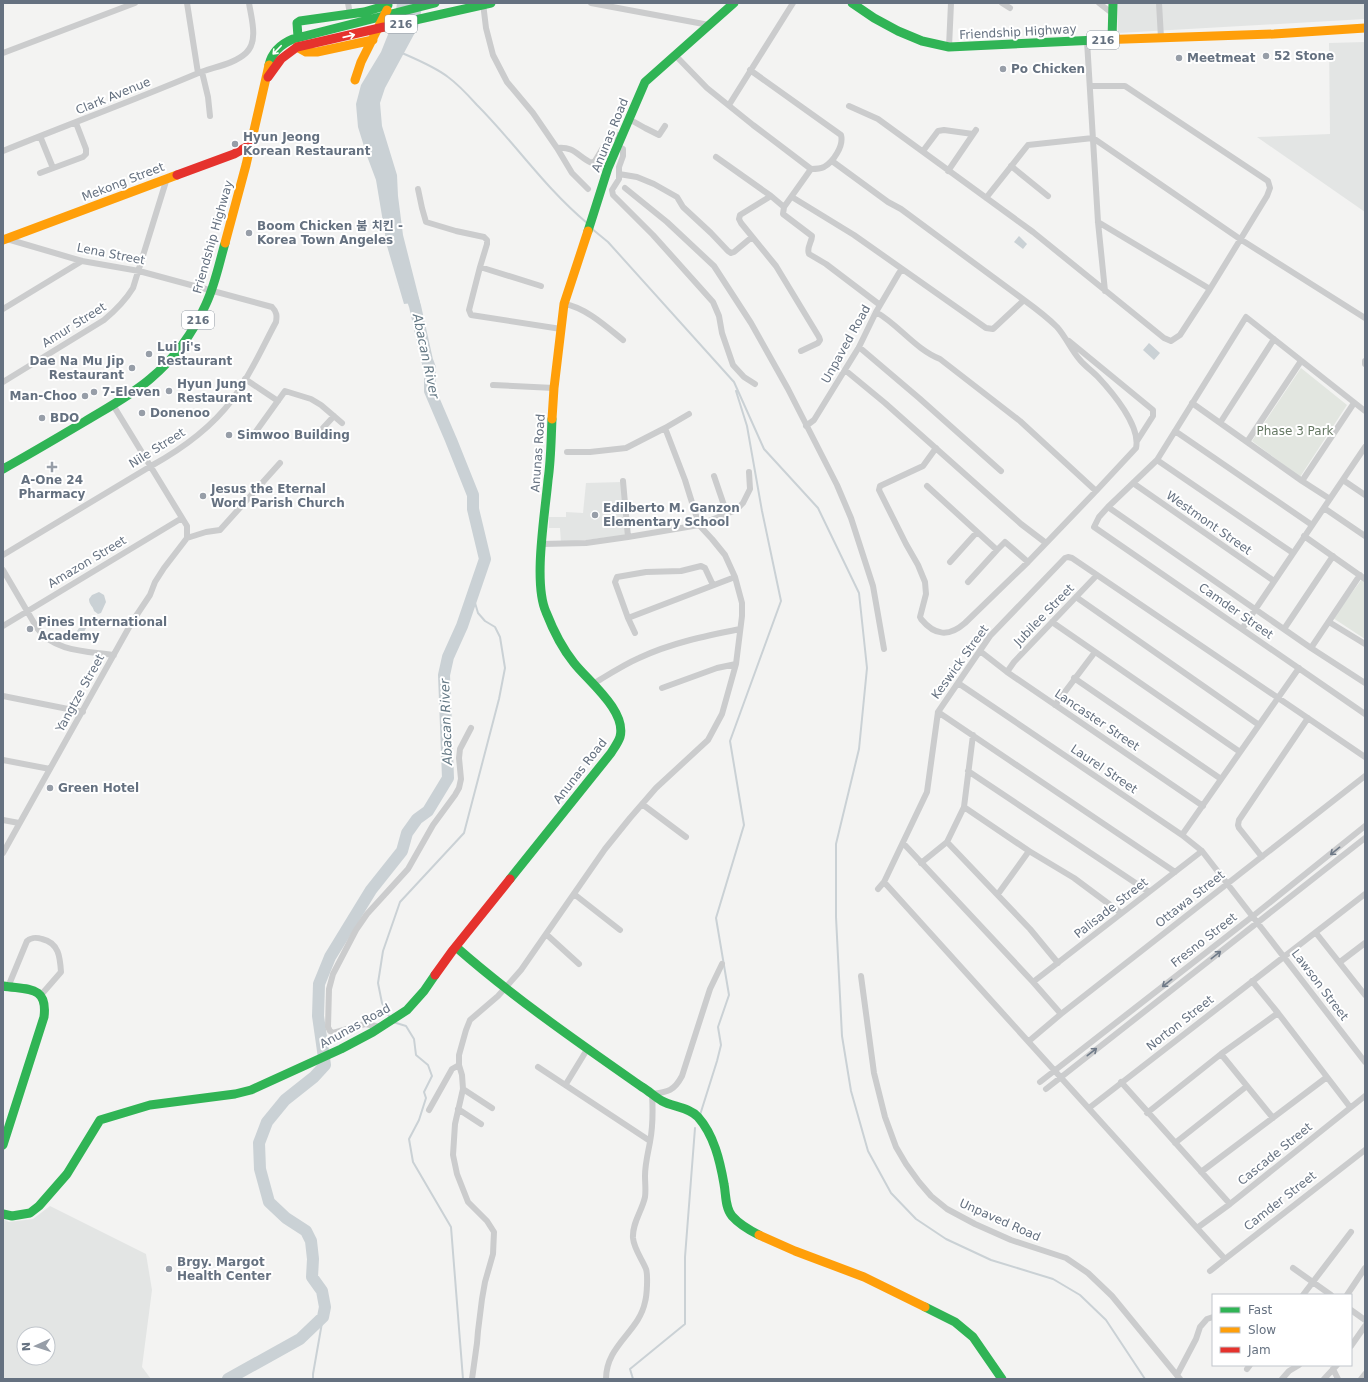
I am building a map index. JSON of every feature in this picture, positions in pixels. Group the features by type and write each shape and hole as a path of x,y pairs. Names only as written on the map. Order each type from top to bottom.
{"street":[{"path":"3,53 135,3"},
{"path":"187,3 200,72 208,97 210,116"},
{"name":"Clark Avenue","path":"3,151 76,123 89,116 147,95 200,72 232,62 247,52 252,43 253,33 249,3"},
{"path":"348,3 350,14"},
{"name":"Friendship Highway","path":"3,469 114,405 147,382 172,358 189,336 212,291 250,145 270,59 274,52 288,40 435,3"},
{"path":"483,3 486,28 493,55 507,82 532,113 557,148 572,173 588,190"},
{"name":"Friendship Highway","path":"266,80 281,59 297,47 490,3"},
{"path":"591,3 709,25"},
{"name":"Anunas Road","path":"3,1214 12,1216 30,1213 39,1206 67,1174 100,1120 115,1114 150,1106 242,1092 259,1087 341,1049 382,1026 413,1005 456,947 611,754 618,742 621,730 618,718 611,706 574,663 563,647 545,611 541,595 542,544 549,476 554,388 564,302 611,160 644,82 734,3"},
{"path":"729,105 793,3"},
{"name":"Friendship Highway","path":"852,3 888,28 928,43 949,47 1112,39 1274,34 1365,28"},
{"path":"949,47 951,3"},
{"path":"1002,3 1010,8"},
{"path":"1099,3 1112,14"},
{"path":"1112,3 1112,39"},
{"path":"1160,3 1161,38"},
{"path":"302,36 296,26 300,21 364,12 389,4"},
{"path":"355,80 358,69 383,20 389,4"},
{"path":"297,47 306,52 317,52 373,40"},
{"path":"1087,41 1098,222 1105,291"},
{"path":"675,55 707,88 811,169 820,169 825,167 832,161 842,143 841,136 750,70"},
{"path":"849,106 878,119 923,151 948,171 1033,232 1164,338 1171,341 1180,335 1267,196 1270,188 1268,181 1125,86 1090,86"},
{"path":"629,119 659,134 665,126"},
{"path":"40,173 83,157 86,154 86,149 76,123"},
{"path":"923,151 938,131 974,132 948,171"},
{"path":"557,148 571,148 592,163 595,161 607,141 623,133"},
{"path":"40,136 53,168"},
{"path":"986,198 1028,145 1093,138 1240,239 1365,318"},
{"name":"Mekong Street","path":"4,239 234,154 250,145"},
{"path":"617,146 621,148 623,152 619,179 612,192 614,196 654,235 713,302 719,316 722,333 733,364 744,377 755,384"},
{"path":"716,157 784,207"},
{"path":"832,161 888,202 901,209 1049,320 1066,339 1080,360 1098,377 1122,407 1135,432 1137,441 1136,448 1028,562 966,623 947,633 937,632 920,619 926,594 925,582 918,565 879,490 880,486 923,466 936,448"},
{"path":"1011,166 1048,196"},
{"path":"811,169 792,198 784,207 783,214 812,236 808,248 809,254 880,305"},
{"path":"619,174 637,177 677,196 683,208 728,251 734,252 752,237"},
{"name":"Amur Street","path":"3,382 104,320 124,302 133,288 139,271 167,178"},
{"path":"625,188 668,222 714,266 751,323 788,389 837,484 851,518 873,586 884,649"},
{"path":"418,189 426,222 487,239 488,244 480,267 469,310 471,314 561,329"},
{"path":"771,196 740,215 739,219 776,266 819,337 820,340 818,343 801,351"},
{"path":"792,198 854,235 986,328 993,330 1024,300"},
{"path":"1098,222 1210,289"},
{"name":"Lena Street","path":"4,239 82,261 139,271 212,291"},
{"path":"3,309 82,261"},
{"path":"480,267 541,286"},
{"name":"Unpaved Road","path":"806,426 814,420 845,370 859,347 876,312 898,273 902,269"},
{"name":"Nile Street","path":"3,555 175,452 204,430 231,401 246,379 276,322 277,317 276,312 272,307 212,291"},
{"path":"564,302 582,310 623,340"},
{"path":"876,312 897,326 926,352 940,359 1020,421 1096,491"},
{"path":"1364,681 1311,648 1108,507 1157,460 1246,317 1365,411"},
{"path":"1066,339 1153,410 1153,416 1137,441"},
{"path":"1220,423 1274,339"},
{"path":"859,347 1001,471"},
{"path":"1247,442 1301,361"},
{"path":"845,370 885,403 1011,516 1046,543"},
{"path":"246,379 278,401"},
{"path":"493,385 554,388"},
{"path":"252,437 285,391 310,398 321,405 342,423"},
{"path":"1192,403 1330,499"},
{"path":"1302,480 1354,403"},
{"path":"114,405 187,526 187,538 206,532 220,530 280,463"},
{"path":"567,452 590,452 626,448 689,414"},
{"path":"323,428 334,416"},
{"path":"472,1379 482,1299 493,1254 494,1232 492,1226 468,1202 455,1167 453,1155 453,1136 463,1089 462,1075 459,1066 460,1048 468,1025 475,1016 493,1001 521,970 605,849 642,804 656,788 708,740 722,714 736,664 742,603 735,577 725,555 699,525 685,480 665,428"},
{"path":"1175,431 1312,525"},
{"path":"1242,629 1304,536 1364,451"},
{"path":"1157,460 1293,553"},
{"path":"542,544 586,543 699,525 736,510 744,503 748,497 750,489 750,472"},
{"path":"714,476 727,514"},
{"path":"1343,480 1365,495"},
{"path":"623,481 628,537"},
{"name":"Westmont Street","path":"1133,483 1274,581"},
{"path":"927,486 997,550"},
{"path":"626,509 649,507"},
{"name":"Camder Street","path":"1108,507 1099,517 1094,527 1365,714"},
{"path":"1324,508 1365,536"},
{"name":"Amazon Street","path":"3,626 182,518"},
{"path":"950,562 977,532"},
{"path":"1304,536 1362,577 1311,648"},
{"name":"Yangtze Street","path":"3,853 132,622 150,595 155,582 187,538"},
{"path":"968,582 1005,542 1028,562"},
{"path":"1284,629 1333,556"},
{"name":"Keswick Street","path":"878,889 884,882 927,792 938,712 990,636 1065,558 1072,558 1098,575"},
{"path":"635,633 615,582 617,578 646,572 680,571 701,566 705,568 713,585"},
{"path":"3,570 37,628 49,641 66,647 114,655"},
{"path":"1098,575 1365,757"},
{"name":"Jubilee Street","path":"1007,672 1014,662 1098,575"},
{"path":"628,618 735,577"},
{"path":"1076,597 1260,724"},
{"path":"1052,622 1240,752"},
{"path":"1329,622 1365,644"},
{"path":"593,684 638,658 656,651 696,638 740,629"},
{"name":"Lancaster Street","path":"980,651 1007,672 1203,806"},
{"path":"1055,705 1095,652"},
{"path":"662,688 717,668 736,664"},
{"path":"1182,835 1298,668"},
{"path":"1074,678 1221,779"},
{"name":"Laurel Street","path":"958,683 1182,835 1202,851 1253,916"},
{"path":"3,696 82,712"},
{"path":"938,712 1175,872"},
{"path":"1262,857 1239,828 1239,820 1308,718"},
{"path":"382,1026 364,1024 333,1033 330,1032 328,1027 329,989 333,974 356,930 367,914 408,869 433,825 459,788 461,779 459,758 460,749 471,728"},
{"path":"921,863 947,842 964,807 973,735"},
{"path":"3,760 50,769"},
{"path":"968,772 1149,892"},
{"name":"Ottawa Street","path":"1029,1041 1061,1014 1365,776"},
{"path":"642,804 686,837"},
{"path":"964,807 1029,852 1074,878 1121,913"},
{"path":"3,820 19,823"},
{"name":"Fresno Street","path":"1040,1082 1253,916 1365,826"},
{"name":"Fresno Street","path":"1046,1089 1365,838"},
{"path":"947,842 998,894 1058,963"},
{"path":"903,843 1061,1014"},
{"name":"Palisade Street","path":"1033,982 1202,851"},
{"path":"998,894 1029,852"},
{"path":"884,882 1225,1259"},
{"path":"574,894 620,930"},
{"name":"Norton Street","path":"1089,1108 1365,894"},
{"name":"Lawson Street","path":"1253,916 1365,1062"},
{"path":"1316,933 1365,995"},
{"path":"546,934 579,964"},
{"path":"3,1145 44,1017 46,1005 45,999 34,991 6,987 27,941 31,938 46,940 54,944 59,959 61,972 41,995"},
{"path":"1340,962 1365,943"},
{"path":"456,947 480,969 505,988 652,1094 663,1101 691,1112 697,1116 703,1122 719,1157 728,1208 731,1215 740,1224 755,1233 795,1251 864,1277 955,1322 973,1337 1002,1379"},
{"path":"652,1094 667,1092 679,1082 710,989 722,964"},
{"name":"Unpaved Road","path":"861,976 874,1073 884,1117 896,1147 919,1182 931,1196 947,1209 975,1224 1011,1240 1061,1256 1083,1270 1112,1296 1178,1377"},
{"path":"1252,981 1350,1107"},
{"path":"1147,1113 1221,1054 1278,1013"},
{"path":"566,1084 588,1048"},
{"path":"1221,1054 1273,1118"},
{"path":"429,1110 452,1069 459,1066"},
{"path":"538,1067 566,1084 650,1141"},
{"path":"1201,1172 1327,1077"},
{"path":"1121,1082 1147,1113 1230,1204"},
{"path":"1176,1144 1247,1086"},
{"path":"463,1089 492,1108"},
{"path":"606,1379 608,1361 616,1347 642,1313 646,1301 647,1270 637,1251 633,1238 635,1224 641,1212 645,1194 645,1175 653,1114 652,1094"},
{"name":"Cascade Street","path":"1197,1228 1230,1204 1365,1096"},
{"path":"458,1109 481,1124"},
{"name":"Camder Street","path":"1210,1271 1365,1150"},
{"path":"1304,1294 1351,1232"},
{"path":"1293,1268 1330,1294"},
{"path":"1348,1294 1365,1268"},
{"path":"1352,1311 1365,1320"},
{"path":"1178,1377 1200,1327 1207,1319 1212,1317"},
{"path":"1352,1345 1365,1326"},
{"path":"1282,1379 1289,1371 1297,1366"},
{"path":"1324,1379 1335,1367"},
{"path":"1335,1367 1338,1379"},
{"path":"1361,1379 1365,1374"}],"shaded area":[{"path":"397,3 423,3 418,27 385,88 380,103 382,126 397,175 403,235 420,302 404,304 387,246 376,180 358,127 356,104 361,85 381,52 395,17"},
{"path":"1117,3 1365,3 1365,19 1118,33"},
{"path":"1365,42 1365,212 1257,137 1330,134 1329,43"},
{"path":"1019,236 1027,244 1023,249 1014,242"},
{"path":"1149,343 1160,353 1154,360 1143,350"},
{"name":"Edilberto M. Ganzon Elementary School","path":"622,482 627,535 561,543 560,528 549,528 549,517 566,517 566,512 583,513 586,483"},
{"path":"99,592 104,595 106,602 101,613 98,614 94,611 89,599 92,595"},
{"path":"87,623 88,625 82,635 78,636 76,633 78,630 82,625"},
{"path":"50,1206 146,1254 152,1290 142,1367 151,1379 3,1379 3,1219 9,1222 33,1219"}],"green space":[{"name":"Phase 3 Park","path":"1301,368 1347,405 1300,477 1252,441"},
{"path":"1362,579 1365,581 1365,639 1333,618"}],"waterway":[{"path":"402,53 438,70 460,87 557,195 587,223"},
{"path":"591,228 608,242 734,382 764,449 818,508 859,593 867,668 859,749 836,844 836,917 842,1036 851,1091 868,1151 891,1193 916,1219 946,1239 991,1260 1053,1279 1080,1295 1106,1320 1145,1379"},
{"name":"Abacan River","path":"228,1379 300,1339 323,1317 325,1307 322,1291 312,1277 313,1259 311,1241 306,1231 286,1218 269,1202 260,1169 259,1143 267,1122 285,1100 314,1077 325,1065 318,1016 319,984 330,957 371,890 402,851 407,833 417,819 428,811 448,778 444,675 448,657 462,626 485,559 473,509 473,495 430,391 430,368 415,306 409,289"},
{"path":"700,1115 721,1045 718,1027 729,995 716,918 744,825 730,741 781,601 762,511 747,426 736,391"},
{"path":"390,1018 382,1003 378,983 383,951 400,902 464,833 499,699 505,668 500,637 495,627 485,621 478,613 473,596"},
{"path":"393,1022 406,1026 414,1039 416,1055 428,1065 432,1076 424,1092 426,1098 419,1120 409,1139 413,1162 451,1227 463,1379"},
{"path":"633,1379 630,1369 685,1324 685,1257 695,1128"},
{"path":"313,1379 323,1317"}],"traffic: fast":[{"path":"269,65 275,52 285,43 293,39 435,3"},
{"path":"384,27 491,3"},
{"path":"588,231 608,168 645,82 734,3"},
{"path":"852,3 874,18 898,31 922,41 949,47 1097,40"},
{"path":"1112,39 1113,3"},
{"path":"298,37 297,23 300,21 364,12 388,5"},
{"path":"3,469 110,407 150,379 167,363 182,345 201,315 212,289 225,243"},
{"path":"510,879 611,753 620,737 621,727 618,717 605,697 574,663 558,639 542,599 540,566 550,465 552,419"},
{"path":"456,947 524,1002 657,1098 666,1103 686,1109 698,1117 704,1124 716,1149 725,1188 727,1205 730,1213 741,1224 759,1235"},
{"path":"3,1214 12,1216 30,1213 39,1206 67,1174 100,1120 150,1105 235,1094 251,1090 341,1049 373,1032 407,1010 424,991 435,975"},
{"path":"3,986 34,991 43,999 44,1007 44,1017 3,1145"},
{"path":"925,1307 955,1322 973,1337 1002,1379"}],"traffic: slow":[{"path":"355,80 361,62 387,10"},
{"path":"1097,40 1274,34 1365,28"},
{"path":"297,47 306,52 317,52 373,40"},
{"path":"225,243 246,165 269,65"},
{"path":"3,240 177,175"},
{"path":"552,419 554,388 564,304 588,231"},
{"path":"759,1235 795,1251 864,1277 925,1307"}],"traffic: jam":[{"path":"268,77 281,59 297,47 384,27"},
{"path":"177,175 234,154 250,145"},
{"path":"435,975 453,950 510,879"}],"place":[{"name":"52 Stone","path":"1266,56"},
{"name":"Meetmeat","path":"1179,58"},
{"name":"Po Chicken","path":"1003,69"},
{"name":"Hyun Jeong Korean Restaurant","path":"235,144"},
{"name":"Boom Chicken 붐 치킨 - Korea Town Angeles","path":"249,233"},
{"name":"Lui Ji's Restaurant","path":"149,354"},
{"name":"Dae Na Mu Jip Restaurant","path":"132,368"},
{"name":"Hyun Jung Restaurant","path":"169,391"},
{"name":"7-Eleven","path":"94,392"},
{"name":"Man-Choo","path":"85,396"},
{"name":"Donenoo","path":"142,413"},
{"name":"BDO","path":"42,418"},
{"name":"Simwoo Building","path":"229,435"},
{"name":"A-One 24 Pharmacy","path":"52,467"},
{"name":"Jesus the Eternal Word Parish Church","path":"203,496"},
{"name":"Edilberto M. Ganzon Elementary School","path":"595,515"},
{"name":"Pines International Academy","path":"30,629"},
{"name":"Green Hotel","path":"50,788"},
{"name":"Brgy. Margot Health Center","path":"169,1269"}]}
